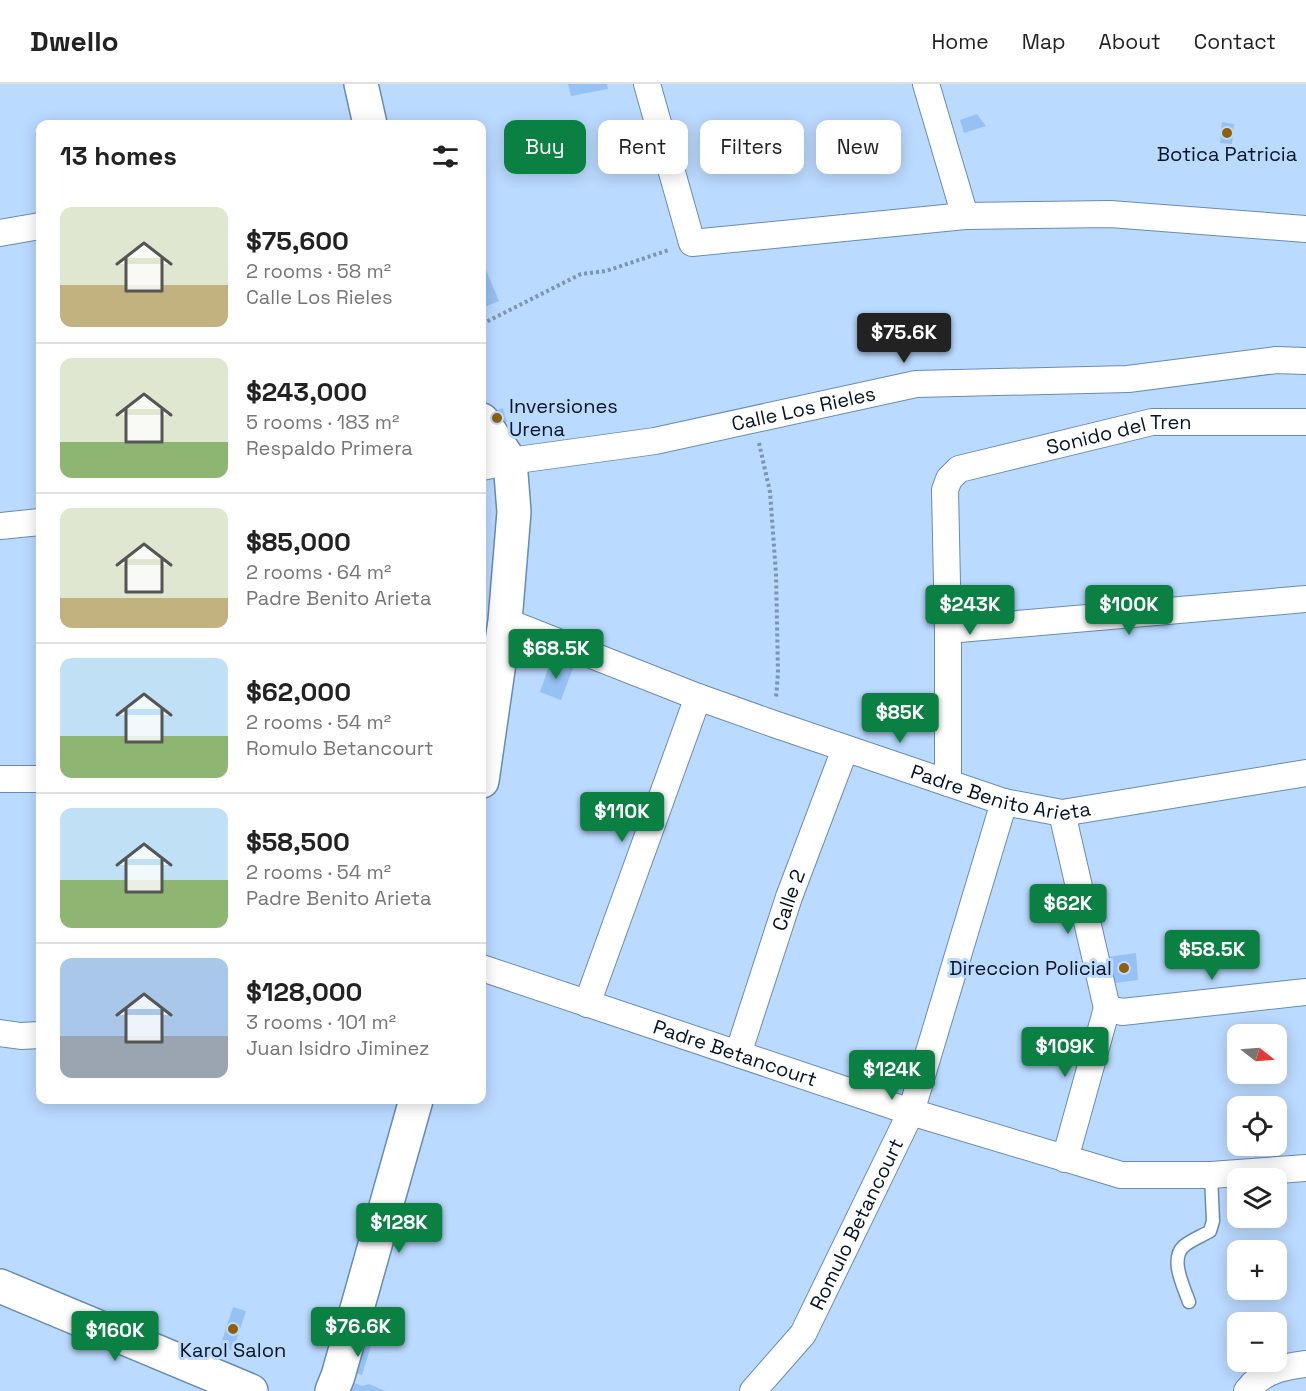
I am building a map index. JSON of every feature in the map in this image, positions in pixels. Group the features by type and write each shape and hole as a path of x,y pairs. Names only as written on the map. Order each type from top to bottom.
{"street":[{"path":"361,84 369,120"},
{"path":"647,84 692,243 965,216 1110,214 1306,229"},
{"path":"926,84 965,216"},
{"path":"0,233 36,227"},
{"name":"Calle Los Rieles","path":"496,464 654,441 916,384 1128,379 1275,360 1306,361"},
{"name":"Sonido del Tren","path":"948,630 945,490 949,479 959,469 1152,422 1306,422"},
{"path":"486,433 514,512 505,621 486,753"},
{"path":"0,526 36,522"},
{"path":"948,783 948,630 1306,599"},
{"name":"Padre Benito Arieta","path":"505,621 698,697 1004,802 1062,813 1306,773"},
{"path":"587,1004 698,697"},
{"name":"Calle 2","path":"738,1054 789,897 845,748"},
{"path":"0,779 36,779"},
{"name":"Romulo Betancourt","path":"753,1391 802,1334 911,1112 1004,802"},
{"path":"1062,813 1107,1008 1065,1159"},
{"name":"Padre Betancourt","path":"486,969 911,1112 1121,1175 1211,1175 1306,1168"},
{"path":"1107,1008 1122,1012 1306,992"},
{"path":"0,1034 36,1035"},
{"path":"332,1391 415,1104"},
{"path":"0,1286 251,1391"},
{"path":"1251,1385 1272,1372 1306,1364"}],"lane":[{"path":"1189,1302 1179,1274 1178,1257 1183,1246 1210,1231 1213,1221 1211,1175"}],"path":[{"path":"486,322 581,274 606,271 692,243"},
{"path":"754,419 770,492 776,574 778,673 774,724"}],"building":[{"path":"568,84 607,84 608,89 571,96"},
{"path":"977,114 986,126 964,133 960,120"},
{"name":"Botica Patricia","path":"1222,122 1234,124 1232,144 1220,143"},
{"path":"486,270 499,301 486,306"},
{"name":"Inversiones Urena","path":"503,408 507,422 491,428 486,414"},
{"path":"551,660 573,668 561,700 540,692"},
{"name":"Direccion Policial","path":"1136,953 1138,980 1115,983 1107,957"},
{"name":"Karol Salon","path":"233,1307 246,1311 233,1351 220,1347"},
{"path":"355,1340 371,1346 362,1375 346,1370"},
{"path":"345,1379 362,1386 369,1384 385,1391 340,1391"}],"place":[{"name":"Botica Patricia","path":"1227,133"},
{"name":"Inversiones Urena","path":"497,418"},
{"name":"Direccion Policial","path":"1124,968"},
{"name":"Karol Salon","path":"233,1329"}]}
